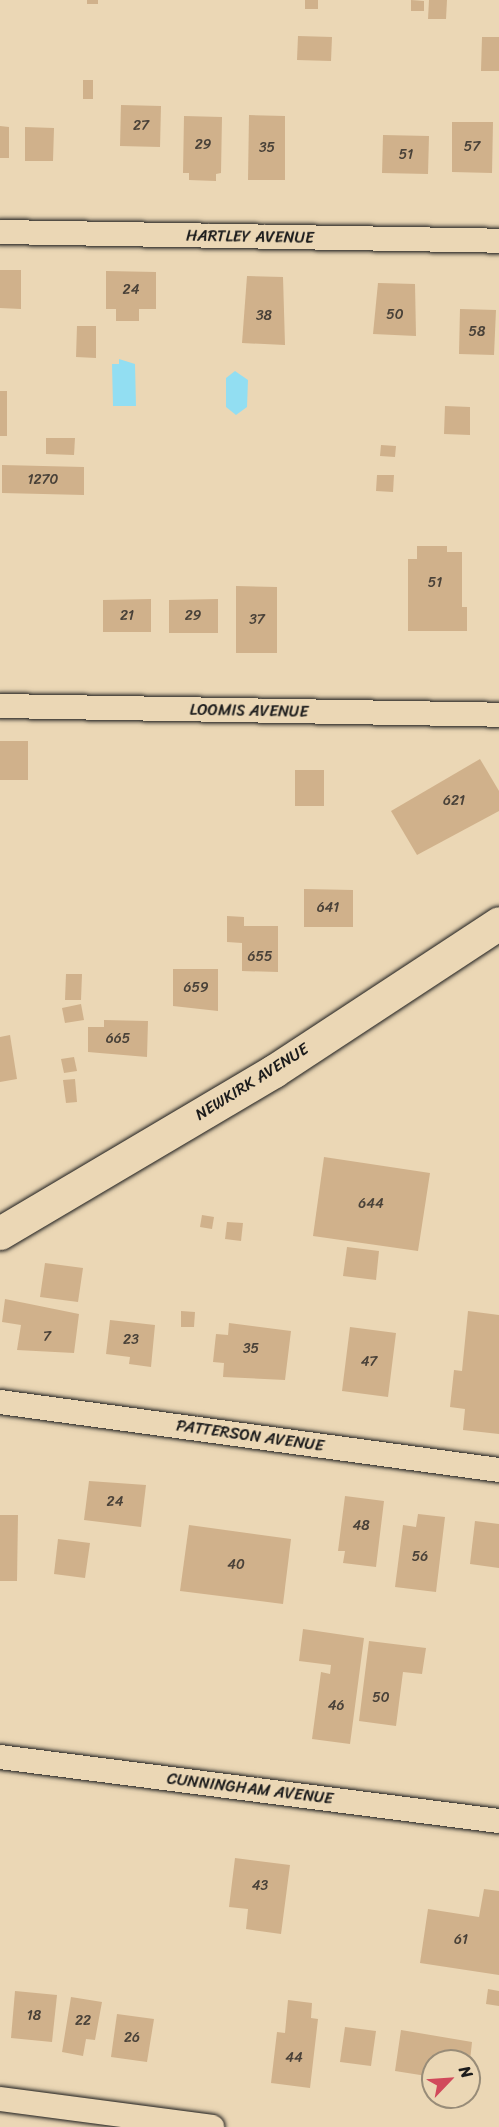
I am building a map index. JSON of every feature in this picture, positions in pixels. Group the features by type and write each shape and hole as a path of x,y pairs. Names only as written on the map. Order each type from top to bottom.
{"street":[{"name":"HARTLEY AVENUE","path":"0,232 499,242"},
{"name":"LOOMIS AVENUE","path":"0,706 499,715"},
{"name":"NEWKIRK AVENUE","path":"0,1233 274,1071 499,923"},
{"name":"PATTERSON AVENUE","path":"0,1402 499,1470"},
{"name":"CUNNINGHAM AVENUE","path":"0,1757 499,1821"},
{"path":"0,2099 212,2127"}],"water":[{"path":"119,359 135,364 136,406 113,406 112,364 119,364"},
{"path":"235,371 248,380 247,407 236,415 226,407 226,378"}],"building":[{"path":"87,0 98,0 98,4 87,4"},
{"path":"305,0 318,0 318,9 305,9"},
{"path":"411,0 424,1 424,11 411,11"},
{"path":"429,0 447,0 446,19 428,19"},
{"path":"298,36 332,37 331,61 297,60"},
{"path":"482,37 499,37 499,71 481,71"},
{"path":"83,80 93,80 93,99 83,99"},
{"path":"121,105 161,106 160,147 120,146"},
{"path":"249,115 285,116 285,180 248,180"},
{"path":"184,116 222,117 221,173 216,174 216,181 189,180 189,173 183,173"},
{"path":"452,122 493,122 492,173 452,172"},
{"path":"0,126 9,127 9,158 0,158"},
{"path":"25,127 54,128 53,161 25,161"},
{"path":"383,135 429,136 428,174 382,173"},
{"path":"0,270 21,270 21,309 0,308"},
{"path":"106,271 156,272 156,309 139,309 139,321 116,321 116,309 106,309"},
{"path":"247,276 283,277 285,345 242,343"},
{"path":"378,283 415,284 416,336 373,334"},
{"path":"460,309 496,310 494,355 459,354"},
{"path":"77,326 96,326 96,358 76,357"},
{"path":"0,391 7,391 7,436 0,436"},
{"path":"445,406 470,407 470,435 444,434"},
{"path":"46,438 75,438 74,455 46,454"},
{"path":"381,445 396,446 395,457 380,456"},
{"path":"2,465 84,467 84,495 2,493"},
{"path":"377,475 394,475 393,492 376,491"},
{"path":"417,546 447,546 447,552 462,552 462,607 467,607 467,631 408,631 408,559 417,559"},
{"path":"236,586 277,587 277,653 236,653"},
{"path":"151,599 151,632 103,632 103,600"},
{"path":"218,599 218,633 169,633 169,600"},
{"path":"0,741 28,741 28,780 0,780"},
{"path":"480,759 499,791 499,811 417,855 391,811"},
{"path":"295,770 324,770 324,806 295,806"},
{"path":"304,889 353,890 353,927 304,927"},
{"path":"227,916 244,917 244,926 278,926 278,972 242,971 242,943 227,942"},
{"path":"173,969 218,969 218,1011 173,1006"},
{"path":"66,974 82,974 81,1000 65,1000"},
{"path":"81,1004 84,1020 65,1023 62,1008"},
{"path":"104,1020 148,1021 147,1057 88,1052 88,1027 104,1027"},
{"path":"10,1035 17,1079 0,1082 0,1037"},
{"path":"74,1057 77,1071 64,1073 61,1059"},
{"path":"75,1079 77,1102 66,1103 63,1080"},
{"path":"324,1157 430,1173 418,1251 313,1236"},
{"path":"202,1215 214,1217 212,1229 200,1227"},
{"path":"227,1222 243,1223 241,1241 225,1239"},
{"path":"347,1247 379,1251 376,1280 343,1276"},
{"path":"45,1263 83,1268 78,1302 40,1297"},
{"path":"5,1299 79,1314 74,1353 17,1350 21,1325 2,1322"},
{"path":"181,1311 195,1312 194,1327 181,1327"},
{"path":"468,1311 499,1315 499,1434 463,1430 465,1409 450,1407 454,1370 462,1371"},
{"path":"110,1320 155,1325 151,1367 129,1364 130,1357 106,1354"},
{"path":"229,1323 291,1331 285,1380 223,1377 224,1363 213,1362 216,1334 228,1335"},
{"path":"350,1327 396,1333 388,1397 342,1391"},
{"path":"89,1481 146,1485 141,1527 84,1520"},
{"path":"345,1496 384,1501 376,1567 343,1563 345,1551 338,1551"},
{"path":"418,1514 445,1517 436,1592 395,1587 403,1525 416,1527"},
{"path":"0,1515 18,1515 17,1581 0,1581"},
{"path":"475,1521 499,1524 499,1568 470,1564"},
{"path":"189,1525 291,1539 283,1604 180,1591"},
{"path":"58,1539 90,1543 85,1578 54,1574"},
{"path":"303,1629 364,1638 350,1744 312,1739 321,1672 330,1674 331,1665 299,1661"},
{"path":"369,1641 426,1648 422,1674 403,1672 396,1726 359,1721"},
{"path":"235,1858 290,1865 281,1934 246,1929 248,1909 229,1907"},
{"path":"484,1889 499,1891 499,1975 420,1963 428,1909 479,1917"},
{"path":"488,1989 499,1991 499,2006 486,2004"},
{"path":"15,1991 57,1995 52,2042 11,2038"},
{"path":"71,1997 102,2002 95,2040 86,2039 83,2056 62,2052"},
{"path":"288,2000 312,2003 311,2018 318,2019 310,2088 271,2083 277,2032 285,2033"},
{"path":"117,2014 154,2019 147,2062 111,2057"},
{"path":"345,2027 376,2031 371,2066 340,2062"},
{"path":"401,2030 472,2042 471,2049 421,2049 421,2075 395,2071"}]}
